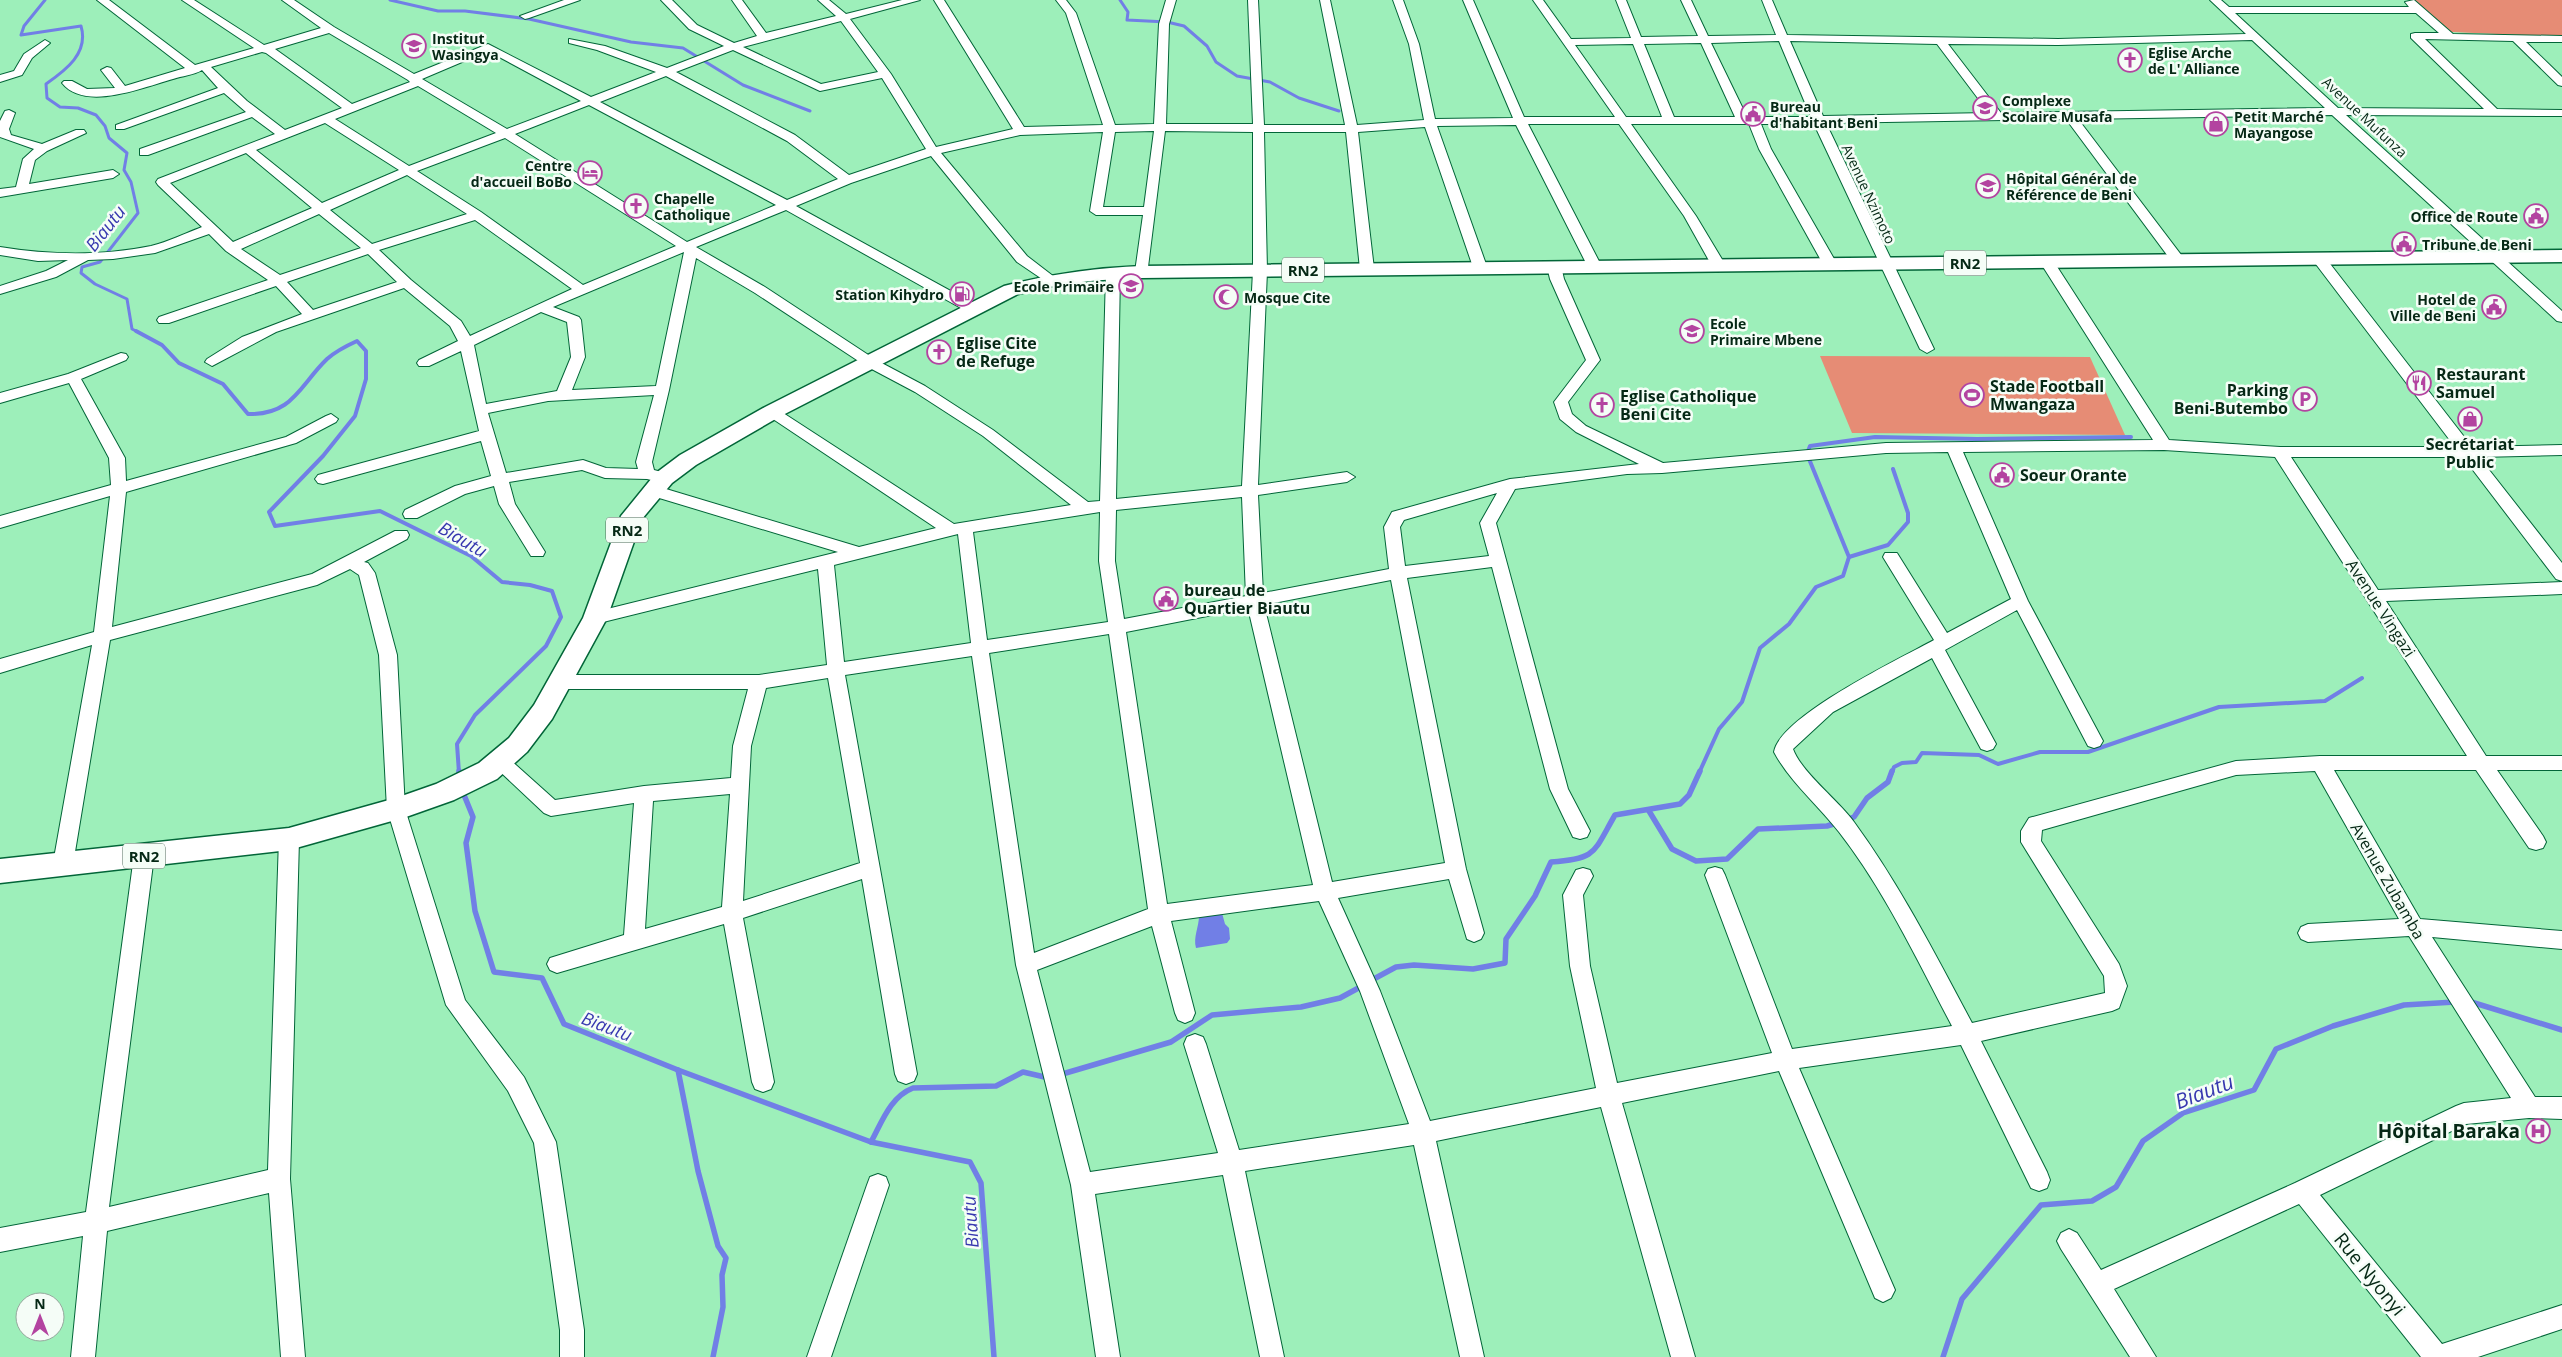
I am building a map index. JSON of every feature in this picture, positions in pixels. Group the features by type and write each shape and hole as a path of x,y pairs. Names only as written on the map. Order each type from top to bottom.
{"highway":[{"name":"RN2","path":"0,871 289,838 396,809 445,792 471,780 501,762 518,745 543,712 562,682 595,618 632,516 654,481 772,412 1011,290 1048,279 1142,272 2562,256"}],"street":[{"path":"102,0 200,69 253,113 285,135"},
{"path":"187,0 266,49 351,109"},
{"path":"286,0 330,29 505,133 760,290 871,363 920,389 988,433 1085,508"},
{"path":"525,16 575,0"},
{"path":"666,0 692,27 820,88 885,74"},
{"path":"737,0 763,37"},
{"path":"823,0 842,17 885,74 933,152 1022,259 1048,279"},
{"path":"232,248 407,171 732,47 894,2 915,0"},
{"path":"939,0 1020,131"},
{"path":"1061,0 1071,13 1110,128 1096,211 1149,210"},
{"path":"1142,272 1160,128 1165,22 1171,0"},
{"path":"1253,0 1258,79 1260,271 1250,491 1255,601 1324,892 1367,984 1423,1132 1472,1357"},
{"path":"1325,0 1352,129 1367,269"},
{"path":"1398,0 1414,44 1430,123 1480,267"},
{"path":"1468,0 1520,120 1595,267"},
{"path":"1538,0 1690,216 1719,266"},
{"path":"1621,0 1669,119"},
{"path":"1686,0 1704,40 1747,119 1830,264"},
{"name":"Avenue Nzimoto","path":"1767,0 1818,120 1884,264 1927,349"},
{"name":"Avenue Mufunza","path":"2215,0 2493,257 2562,318"},
{"path":"2407,0 2449,36"},
{"path":"2226,10 2419,10"},
{"path":"68,83 76,91 92,94 122,90 200,69 330,29"},
{"path":"2494,113 2415,36 2562,39"},
{"path":"1566,42 1782,38 2058,42 2257,37"},
{"path":"2516,38 2562,83"},
{"path":"1940,40 1998,117"},
{"path":"573,41 601,48 667,72 791,138 848,180"},
{"path":"0,79 18,73 28,56 45,43"},
{"path":"311,316 278,280 232,248 162,182 351,109 488,47 786,205 973,310"},
{"path":"108,70 122,90"},
{"path":"120,128 225,89"},
{"path":"424,363 541,307 689,248 848,180 933,152 1020,131 1110,128 1352,129 1430,123 1520,120 1818,120 2336,111 2562,113"},
{"path":"9,113 3,129 6,137 43,148"},
{"path":"144,152 253,113"},
{"path":"2070,116 2178,260"},
{"path":"326,118 477,215 582,290"},
{"path":"21,190 29,159 43,148 80,133"},
{"path":"248,149 370,248 406,283 456,324 466,342 480,410 506,504 537,552"},
{"path":"0,193 112,174"},
{"path":"164,320 370,248 477,215"},
{"path":"0,251 38,257 108,255 155,248 210,229"},
{"path":"654,481 644,462 662,390 689,248"},
{"path":"0,290 51,274 89,255"},
{"path":"2319,260 2562,575"},
{"path":"2047,262 2164,445"},
{"path":"1554,266 1557,279 1593,360 1561,402 1565,416 1581,429 1662,468"},
{"path":"1113,273 1107,561 1159,914 1185,1013"},
{"path":"212,362 247,340 406,283"},
{"path":"541,307 574,320 578,357 563,394"},
{"path":"0,398 73,377 121,357"},
{"path":"63,864 102,636 119,488 116,458 73,377"},
{"path":"480,410 514,400 563,394 662,390"},
{"path":"772,412 958,529 980,649 1026,965 1082,1185 1108,1357"},
{"path":"0,522 291,440 331,420"},
{"path":"323,479 487,434"},
{"path":"1474,932 1456,869 1398,574 1392,527 1398,516 1510,484 1627,469 1662,468 1876,449 2164,445 2280,452 2562,450"},
{"path":"1954,448 2020,601 2094,741"},
{"name":"Avenue Vingazi","path":"2280,452 2482,764 2536,842"},
{"path":"411,514 460,490 499,479 583,465 605,474 654,481 860,554"},
{"path":"595,618 958,529 1085,508 1250,491 1347,477"},
{"path":"1510,484 1488,523 1559,789 1580,831"},
{"path":"0,666 102,636 317,579 401,535"},
{"path":"1891,557 1940,645 1987,744"},
{"path":"562,682 759,682 1117,627 1398,574 1499,560"},
{"path":"826,562 836,671 906,1074"},
{"path":"349,563 362,567 367,574 388,655 396,809 456,1005 516,1084 545,1142 572,1330 572,1357"},
{"path":"2372,596 2562,588"},
{"path":"2020,601 1827,707 1784,746 1782,752 1841,821 1896,899 1967,1034 2039,1180"},
{"path":"759,682 742,746 732,913 763,1082"},
{"path":"501,762 551,808 644,794 740,785"},
{"path":"1082,1185 1423,1132 1785,1060 1967,1034 2112,1000 2118,985 2112,971 2031,842 2031,831 2036,824 2236,768 2320,763 2562,763"},
{"name":"Avenue Zubamba","path":"2320,763 2414,927 2529,1106"},
{"path":"634,942 644,794"},
{"path":"289,838 279,1179 293,1357"},
{"path":"83,1357 96,1222 144,856"},
{"path":"557,964 732,913 870,868"},
{"path":"1026,965 1159,914 1324,892 1456,869"},
{"path":"1715,875 1785,1060 1883,1290"},
{"path":"1584,876 1573,895 1580,966 1610,1096 1684,1357"},
{"path":"2308,933 2414,927 2562,940"},
{"path":"1194,1044 1232,1162 1272,1357"},
{"path":"2097,1284 2303,1191 2464,1114 2529,1106 2562,1108"},
{"path":"0,1240 96,1222 279,1179"},
{"path":"819,1357 878,1185"},
{"name":"Rue Nyonyi","path":"2303,1191 2436,1357"},
{"path":"2069,1241 2144,1357"},
{"path":"2440,1357 2562,1317"}],"shaded area":[{"path":"2411,0 2562,0 2562,37 2452,32 2439,25"},
{"name":"Stade Football Mwangaza","path":"1820,356 2090,357 2125,435 1852,433"}],"water":[{"path":"1222,913 1225,924 1229,928 1230,939 1227,943 1196,948 1195,940 1199,916"}],"waterway":[{"name":"Biautu","path":"45,0 24,26 21,35 81,26 83,36 79,53 74,60 46,84 47,98 60,107 78,108 96,115 105,126 109,138 127,153 124,170 131,182 138,213 100,262 82,267 81,273 95,284 127,299 132,329 136,331"},
{"path":"390,0 438,11 465,11 529,19 631,42 683,48 743,85 810,111"},
{"path":"1120,0 1128,12 1127,20 1167,22 1184,26 1207,46 1216,62 1237,76 1270,82 1299,98 1339,111"},
{"name":"Biautu","path":"136,331 162,345 179,363 223,384 248,414 275,410 285,404 302,389 327,359 357,341 366,351 366,379 355,416 323,456 269,512 275,526 380,511 471,556 502,582 530,585 552,591 561,617 546,646 475,715 457,744 459,773"},
{"path":"1849,557 1807,454 1810,446 1875,437 1977,439 2131,437"},
{"path":"1849,557 1888,545 1908,522 1908,513 1893,469"},
{"path":"1699,773 1719,729 1742,702 1760,648 1789,624 1816,587 1843,576 1849,557"},
{"path":"1892,773 1894,767 1902,763 1916,762 1922,753 1979,755 1998,764 2040,752 2088,752 2219,707 2325,701 2362,678"},
{"path":"1370,981 1396,967 1414,965 1473,969 1505,963 1506,939 1535,896 1551,862 1577,859 1592,852 1615,815 1680,804 1689,795 1700,771"},
{"path":"1846,820 1854,817 1867,798 1888,782 1892,771"},
{"name":"Biautu","path":"459,773 459,778"},
{"name":"Biautu","path":"462,790 473,817 466,843 475,911 494,972 542,978 564,1024 678,1070"},
{"path":"1649,811 1672,849 1696,861 1727,859 1758,829 1827,826 1837,823"},
{"path":"1059,1075 1171,1042 1212,1015 1301,1007 1340,998 1364,985"},
{"name":"Biautu","path":"2468,1001 2562,1030"},
{"name":"Biautu","path":"1943,1357 1962,1299 2041,1205 2092,1201 2116,1187 2143,1141 2183,1113 2254,1090 2276,1049 2333,1026 2404,1005 2455,1002"},
{"name":"Biautu","path":"678,1070 871,1142"},
{"path":"678,1070 698,1171 718,1246 726,1258 722,1275 723,1307 713,1357"},
{"path":"871,1142 883,1118 898,1097 913,1088 996,1086 1023,1072 1049,1078"},
{"name":"Biautu","path":"871,1142 970,1162 981,1183 994,1357"}],"place":[{"name":"Institut Wasingya","path":"414,46"},
{"name":"Eglise Arche de L' Alliance","path":"2130,60"},
{"name":"Complexe Scolaire Musafa","path":"1985,108"},
{"name":"Bureau d'habitant Beni","path":"1753,114"},
{"name":"Petit Marché Mayangose","path":"2216,124"},
{"name":"Centre d'accueil BoBo","path":"590,173"},
{"name":"Hôpital Général de Référence de Beni","path":"1988,186"},
{"name":"Chapelle Catholique","path":"636,206"},
{"name":"Office de Route","path":"2536,216"},
{"name":"Tribune de Beni","path":"2404,244"},
{"name":"Ecole Primaire","path":"1131,286"},
{"name":"Station Kihydro","path":"962,294"},
{"name":"Mosque Cite","path":"1226,297"},
{"name":"Hotel de Ville de Beni","path":"2494,307"},
{"name":"Ecole Primaire Mbene","path":"1692,331"},
{"name":"Eglise Cite de Refuge","path":"939,352"},
{"name":"Restaurant Samuel","path":"2419,383"},
{"name":"Stade Football Mwangaza","path":"1972,395"},
{"name":"Parking Beni-Butembo","path":"2305,399"},
{"name":"Eglise Catholique Beni Cite","path":"1602,405"},
{"name":"Secrétariat Public","path":"2470,419"},
{"name":"Soeur Orante","path":"2002,475"},
{"name":"bureau de Quartier Biautu","path":"1166,599"},
{"name":"Hôpital Baraka","path":"2538,1131"}]}
